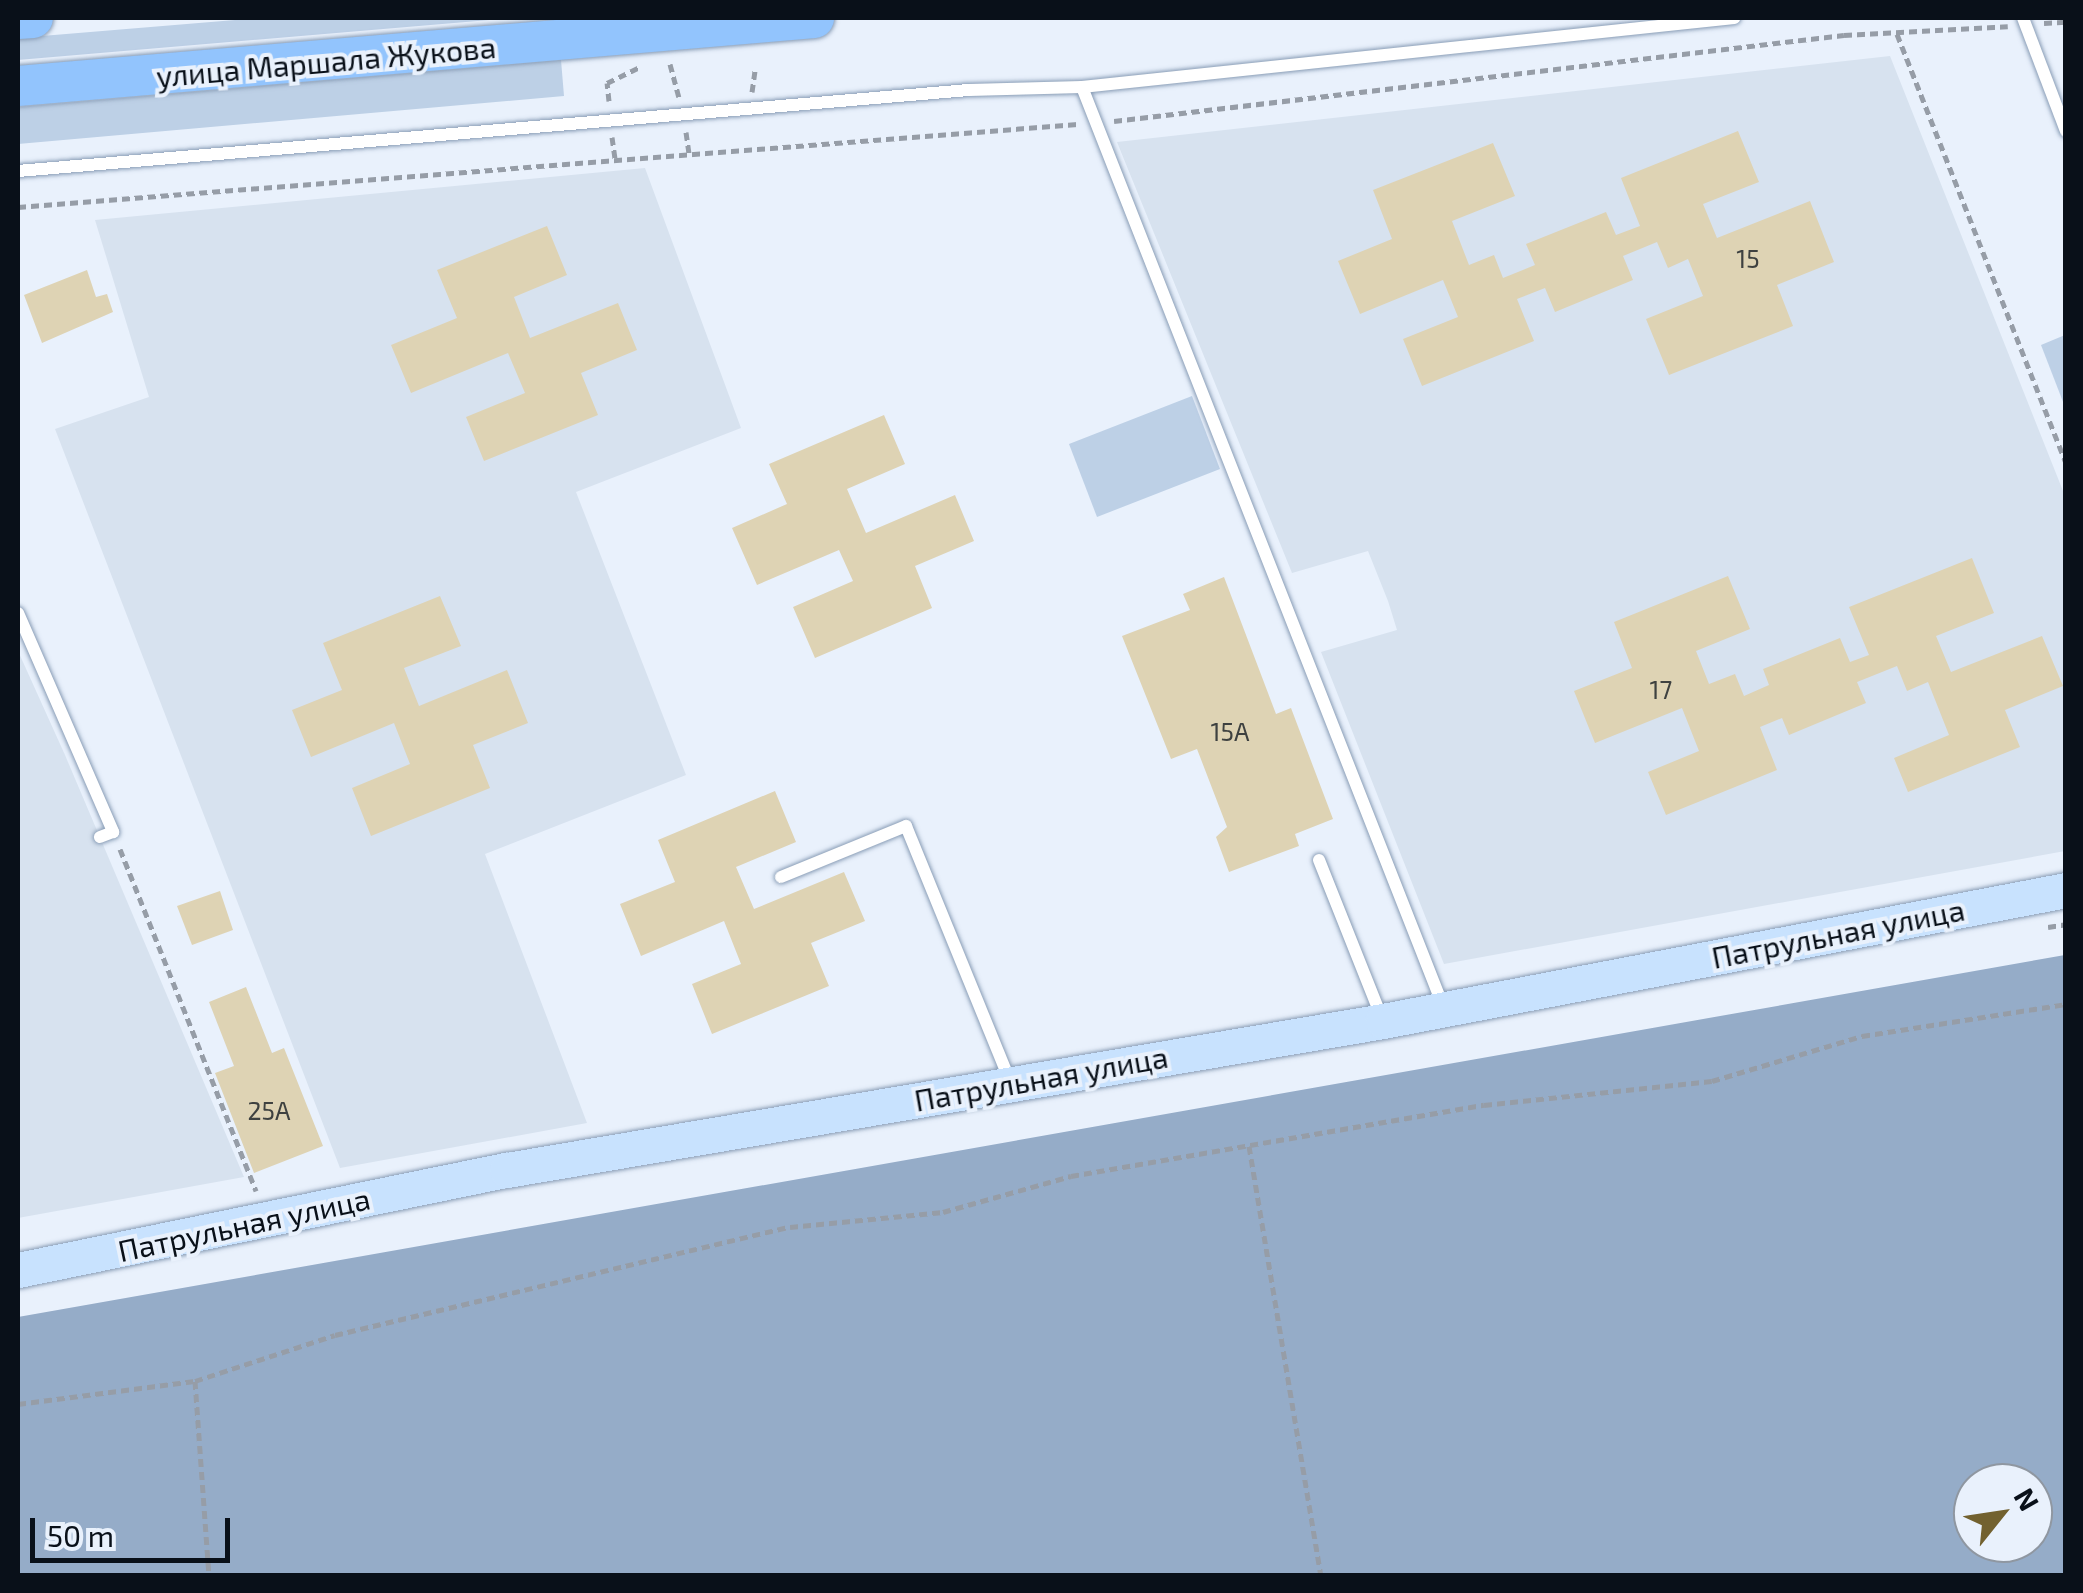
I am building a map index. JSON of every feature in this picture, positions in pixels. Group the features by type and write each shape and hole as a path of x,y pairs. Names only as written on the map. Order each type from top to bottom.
{"main road":[{"path":"18,19 34,18"},
{"name":"улица Маршала Жукова","path":"18,86 814,18"}],"street":[{"name":"Патрульная улица","path":"18,1270 506,1170 1383,1020 2066,890"}],"lane":[{"path":"18,171 968,90 1082,88 1734,18"},
{"path":"2024,21 2066,132"},
{"path":"1082,88 1444,1008"},
{"path":"18,613 106,834"},
{"path":"781,877 906,826 1011,1083"},
{"path":"1319,860 1383,1020"}],"path":[{"path":"18,207 1096,122 1897,34 2024,21 2066,22"},
{"path":"1897,34 2066,463"},
{"path":"614,159 608,83 652,62"},
{"path":"106,834 254,1184 262,1220"},
{"path":"18,1404 195,1382 335,1335 790,1227 943,1212 1070,1176 1484,1105 1712,1081 1862,1036 2066,1004"},
{"path":"1248,1146 1320,1576"},
{"path":"195,1382 209,1576"}],"shaded area":[{"path":"258,18 513,18 18,60 18,38"},
{"path":"1890,56 2065,496 2065,851 1444,964 1321,652 1397,630 1388,601 1368,551 1292,573 1117,142"},
{"path":"561,60 564,96 18,144 18,107"},
{"path":"645,168 741,428 576,492 686,775 485,854 587,1123 340,1168 55,429 149,397 95,220"},
{"path":"2065,335 2065,407 2041,345"},
{"path":"1192,396 1220,469 1097,517 1069,444"},
{"path":"18,651 65,755 244,1177 18,1218"},
{"path":"2065,955 2065,1575 18,1575 18,1317"}],"building":[{"path":"1738,131 1759,182 1703,204 1717,238 1810,201 1834,262 1777,285 1793,326 1669,375 1646,319 1703,296 1688,259 1668,268 1657,242 1623,256 1633,280 1555,312 1545,288 1517,299 1534,341 1422,386 1403,339 1458,317 1443,280 1360,314 1338,261 1392,239 1373,190 1493,143 1515,196 1452,221 1469,265 1494,255 1503,278 1535,265 1526,244 1606,212 1616,235 1640,226 1621,178"},
{"path":"547,226 567,275 514,297 530,338 618,303 637,350 581,373 598,415 484,461 466,417 525,393 508,353 411,393 391,345 457,318 437,270"},
{"path":"87,270 96,297 107,294 113,312 42,343 24,295"},
{"path":"884,415 905,464 847,489 866,533 955,495 974,541 915,566 932,608 815,658 793,607 853,581 839,550 757,585 732,528 787,504 769,464"},
{"path":"1972,558 1994,613 1936,636 1951,672 2042,636 2063,686 2005,710 2020,747 1908,792 1894,758 1949,735 1928,682 1907,691 1897,666 1857,682 1866,703 1789,735 1782,718 1760,727 1777,770 1666,815 1648,772 1699,751 1682,708 1595,743 1574,691 1632,668 1614,622 1728,576 1750,629 1696,651 1709,684 1735,674 1744,696 1769,685 1763,669 1840,638 1850,662 1869,655 1849,607"},
{"path":"1224,577 1276,714 1291,708 1333,819 1295,834 1299,846 1229,872 1216,837 1227,827 1197,749 1171,759 1122,636 1190,610 1183,594"},
{"path":"440,596 461,646 404,668 419,706 507,670 528,723 473,745 490,788 371,836 352,788 410,764 394,723 311,757 292,710 342,690 323,643"},
{"path":"775,791 796,842 736,867 754,909 844,872 865,921 811,943 829,986 712,1034 692,984 741,964 724,921 641,956 620,904 675,882 658,840"},
{"path":"220,891 233,930 192,945 177,906"},
{"path":"246,987 272,1053 284,1048 323,1146 254,1173 215,1073 234,1066 209,1002"}]}
